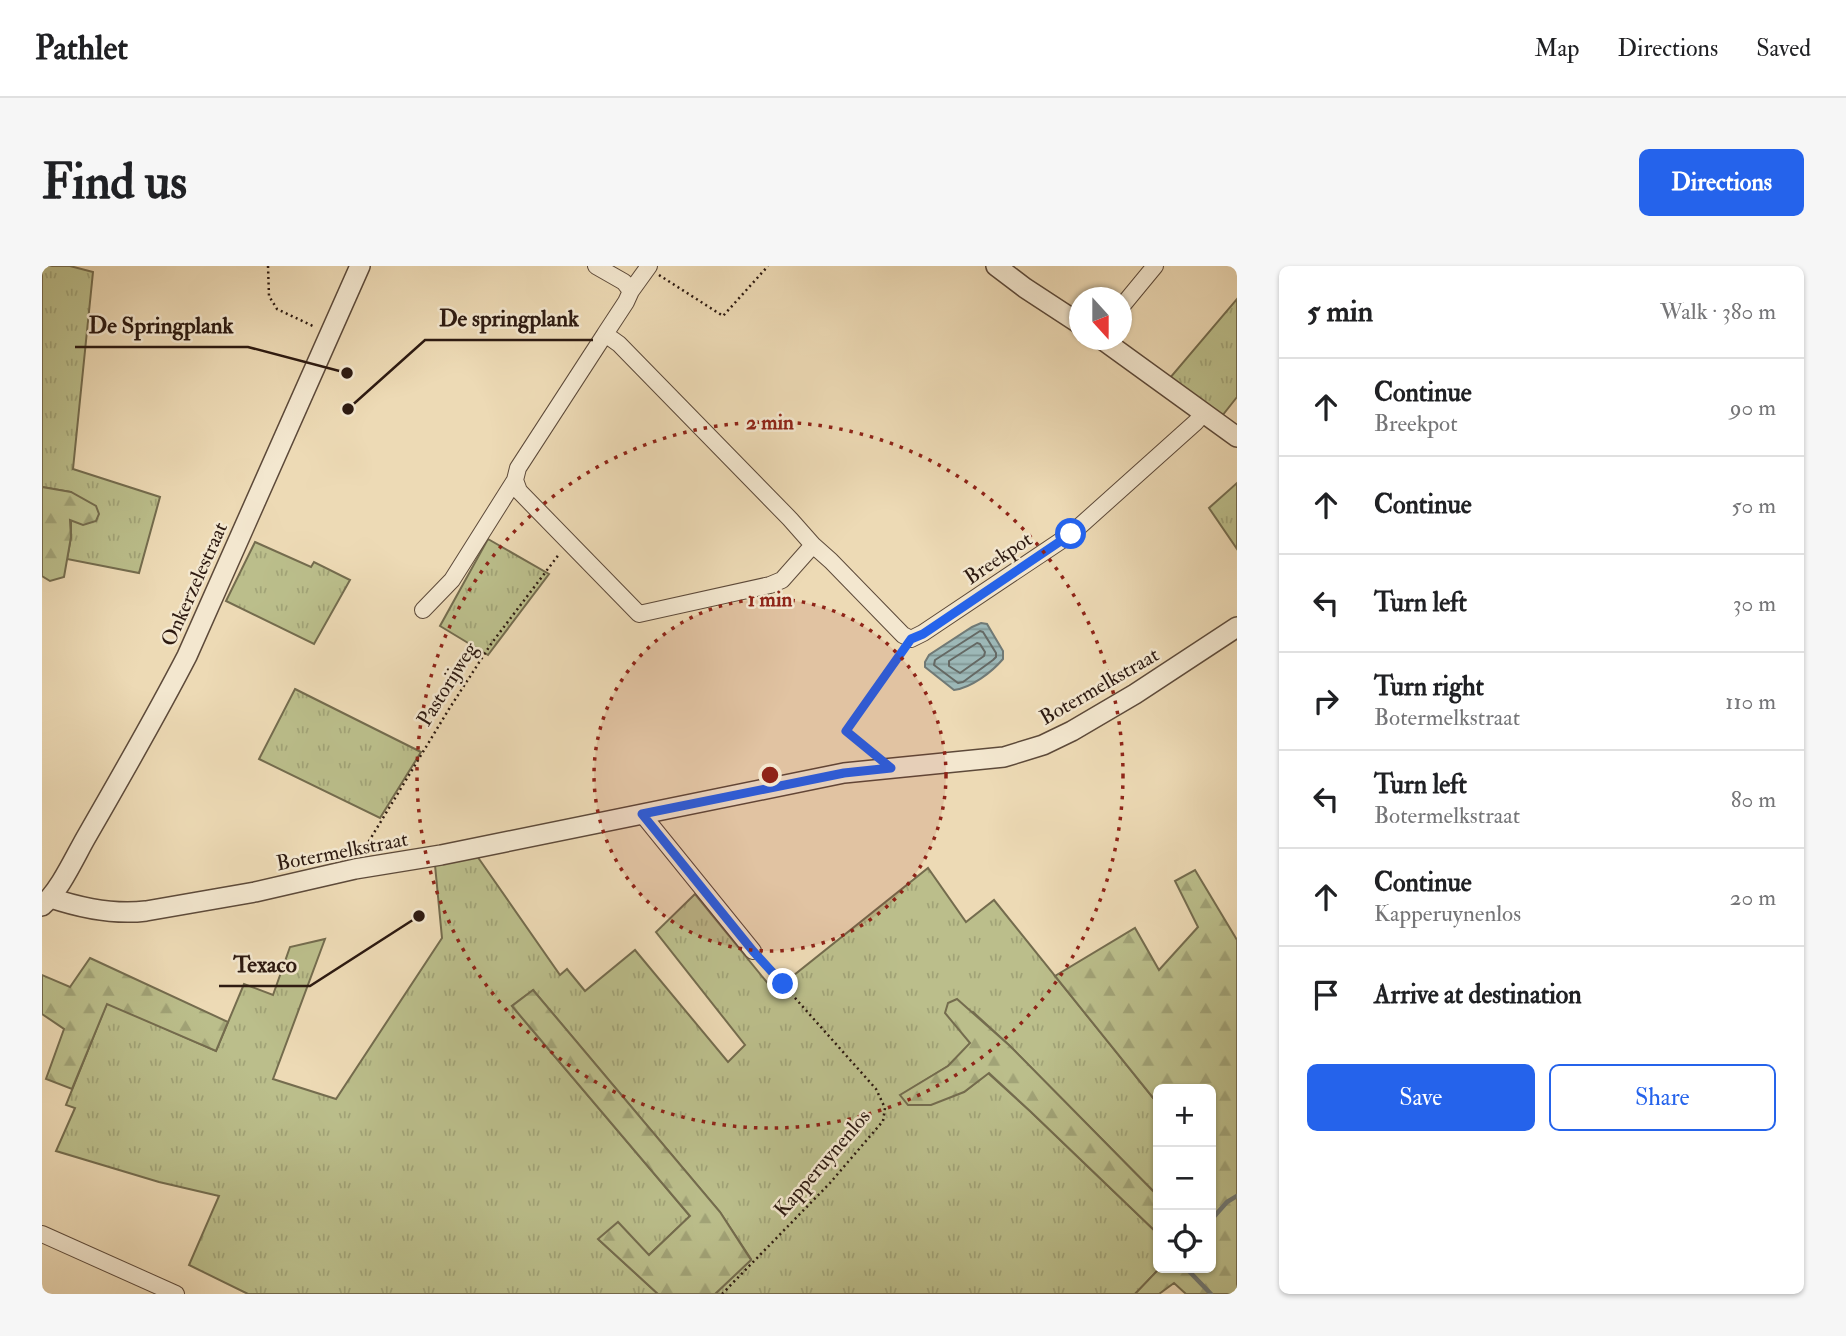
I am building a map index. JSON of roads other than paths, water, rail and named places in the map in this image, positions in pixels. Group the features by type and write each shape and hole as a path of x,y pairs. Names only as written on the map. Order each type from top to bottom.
{"street":[{"name":"Onkerzelestraat","path":"46,902 158,713 187,656 360,266"},
{"path":"596,266 624,282 631,291"},
{"path":"996,266 1069,317"},
{"path":"1132,294 1155,266"},
{"path":"423,610 452,580 515,480 518,468 648,267"},
{"path":"515,480 519,491 639,614 770,585 782,580 813,545 694,420 605,334"},
{"path":"1117,350 1237,437"},
{"name":"Breekpot","path":"813,545 903,635 911,639 923,634 1071,534 1204,412"},
{"name":"Botermelkstraat","path":"46,902 101,911 146,911 255,892 355,869 441,855 844,773 1004,757 1043,745 1072,732 1237,627"},
{"path":"642,814 753,951"},
{"path":"42,1234 176,1294"}],"water":[{"path":"981,623 987,624 1003,651 1003,659 981,679 954,690 925,667 925,662 929,655"}],"waterway":[{"path":"1216,1214 1237,1196"},
{"path":"1191,1273 1211,1294"}],"place":[{"name":"De Springplank","path":"347,373"},
{"name":"De springplank","path":"348,409"},
{"name":"Texaco","path":"419,916"}]}
